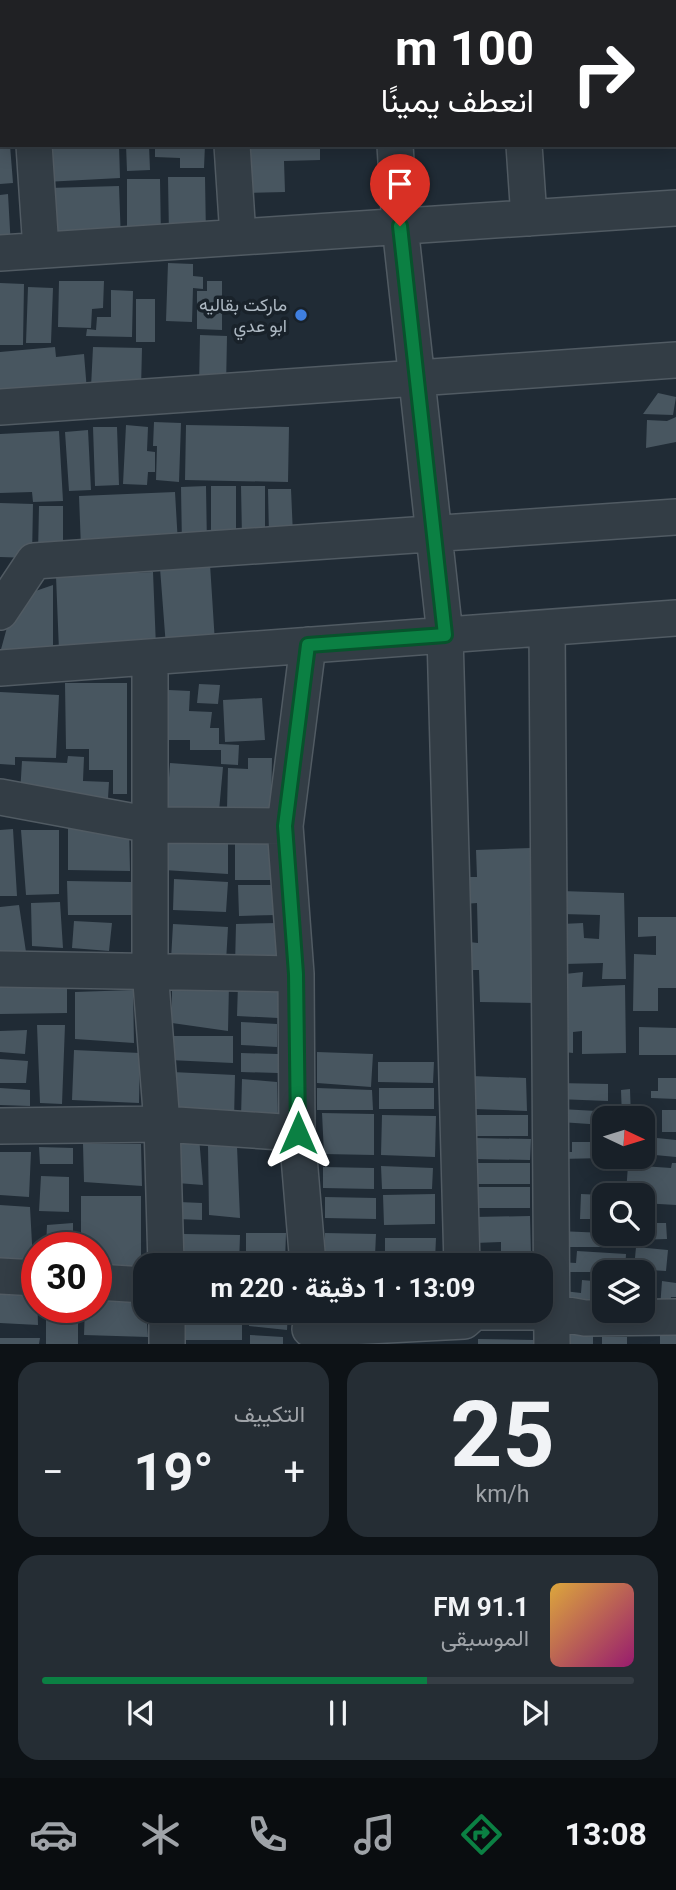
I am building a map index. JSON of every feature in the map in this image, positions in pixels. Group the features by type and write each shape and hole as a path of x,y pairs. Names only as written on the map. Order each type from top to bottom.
{"street":[{"path":"34,147 41,250"},
{"path":"232,147 238,237"},
{"path":"395,147 400,226 445,635 462,1253"},
{"path":"524,147 529,218"},
{"path":"0,253 676,208"},
{"path":"0,407 676,360"},
{"path":"0,612 34,561 676,517"},
{"path":"0,668 676,618"},
{"path":"547,628 551,1328"},
{"path":"307,1253 298,1133 296,974 285,826 308,645"},
{"path":"150,657 150,970 162,1124 166,1253"},
{"path":"0,797 150,825 285,826"},
{"path":"0,969 296,974"},
{"path":"0,1125 162,1124 298,1133"},
{"path":"0,1276 21,1277"},
{"path":"112,1283 133,1284"},
{"path":"310,1328 464,1325 474,1312 551,1328 585,1318 676,1317"},
{"path":"167,1323 167,1344"}],"building":[{"path":"0,147 10,147 13,183 0,184"},
{"path":"43,147 119,147 120,178 45,182"},
{"path":"126,147 149,147 150,170 127,171"},
{"path":"155,147 205,147 204,168 180,168 180,158 155,157"},
{"path":"241,147 320,147 320,160 284,161 285,192 243,193"},
{"path":"168,177 205,177 206,236 169,236"},
{"path":"127,179 160,179 161,238 127,239"},
{"path":"119,186 121,241 50,244 48,188"},
{"path":"8,194 11,248 0,249 0,195"},
{"path":"168,263 193,264 193,276 203,277 203,289 193,288 192,322 166,321"},
{"path":"59,281 104,281 103,308 92,309 91,328 58,327"},
{"path":"207,281 222,281 222,330 197,329 197,291 207,291"},
{"path":"0,283 24,284 23,345 0,345"},
{"path":"28,287 53,288 51,343 26,343"},
{"path":"111,290 133,291 132,337 86,336 87,329 96,330 97,317 111,317"},
{"path":"136,299 155,299 155,342 136,342"},
{"path":"200,335 227,336 226,387 199,387"},
{"path":"55,347 56,357 84,354 87,391 0,399 0,352"},
{"path":"93,347 142,348 141,389 91,387"},
{"path":"658,393 676,397 673,415 643,414"},
{"path":"676,417 676,442 646,448 647,420 667,421"},
{"path":"154,422 181,423 179,482 156,480 157,446 153,446"},
{"path":"126,425 148,427 147,451 155,452 155,472 148,472 147,485 123,484"},
{"path":"186,425 289,427 288,482 185,480"},
{"path":"93,427 117,427 119,485 95,486"},
{"path":"88,430 91,490 69,491 65,432"},
{"path":"59,431 63,501 33,502 32,492 0,493 0,434"},
{"path":"206,486 207,546 182,546 181,487"},
{"path":"211,486 236,486 236,542 211,542"},
{"path":"241,486 265,486 265,536 242,537"},
{"path":"268,489 291,489 293,535 269,536"},
{"path":"175,492 178,544 81,548 79,496"},
{"path":"0,503 33,504 32,558 0,557"},
{"path":"39,506 63,506 63,554 38,554"},
{"path":"210,564 215,643 166,647 160,568"},
{"path":"153,572 156,647 59,651 56,576"},
{"path":"53,585 53,655 0,653 15,598"},
{"path":"65,683 127,683 127,794 113,794 113,770 89,770 89,749 66,749"},
{"path":"199,684 220,685 218,704 197,703"},
{"path":"169,690 190,691 189,711 212,712 210,728 219,728 219,744 239,745 238,765 221,764 221,750 190,750 190,740 167,740"},
{"path":"0,692 59,695 56,758 15,757 15,765 0,764"},
{"path":"262,698 265,740 225,742 223,700"},
{"path":"68,756 84,757 83,781 109,782 108,798 20,794 22,761 67,763"},
{"path":"248,758 272,758 271,810 227,809 228,768 248,769"},
{"path":"170,763 223,767 219,811 167,807"},
{"path":"68,825 129,827 130,871 68,870"},
{"path":"235,828 278,828 276,880 235,880"},
{"path":"13,829 17,896 0,896 0,830"},
{"path":"21,830 59,830 59,894 26,895"},
{"path":"167,830 228,831 228,874 164,870"},
{"path":"531,848 536,1003 480,1002 479,970 468,970 469,942 478,943 477,903 463,904 464,877 477,877 476,850"},
{"path":"174,879 228,882 226,912 173,910"},
{"path":"67,881 132,882 133,915 68,915"},
{"path":"238,885 277,885 276,915 239,916"},
{"path":"561,891 624,893 626,979 602,979 603,963 565,964 561,924 583,923 584,938 599,939 600,915 562,914"},
{"path":"60,902 63,948 32,946 31,903"},
{"path":"19,905 26,952 0,955 0,907"},
{"path":"638,917 676,917 676,988 658,988 658,1011 633,1011 634,954 656,955 656,936 638,937"},
{"path":"74,921 112,923 109,951 72,948"},
{"path":"278,923 276,967 235,966 236,924"},
{"path":"173,924 228,927 226,962 171,960"},
{"path":"583,972 582,987 625,985 626,1053 582,1054 582,1031 573,1032 573,1053 564,1052 565,974"},
{"path":"0,984 67,985 67,1013 0,1014"},
{"path":"229,984 228,1031 172,1023 172,985"},
{"path":"238,984 280,984 278,1018 237,1016"},
{"path":"133,990 134,1043 75,1039 75,992"},
{"path":"241,1022 277,1024 277,1047 241,1045"},
{"path":"37,1025 65,1025 62,1104 40,1103"},
{"path":"639,1027 676,1028 676,1055 639,1055"},
{"path":"27,1030 25,1054 0,1052 0,1031"},
{"path":"171,1036 233,1036 233,1063 169,1060"},
{"path":"74,1050 140,1053 139,1103 72,1100"},
{"path":"317,1052 373,1054 371,1087 317,1083"},
{"path":"241,1053 278,1054 278,1073 241,1072"},
{"path":"0,1059 28,1061 26,1083 0,1083"},
{"path":"378,1062 434,1062 433,1083 378,1082"},
{"path":"172,1072 235,1075 234,1120 174,1115"},
{"path":"471,1076 526,1078 527,1111 474,1109"},
{"path":"658,1078 676,1078 676,1099 651,1098 651,1091 658,1091"},
{"path":"242,1079 277,1082 278,1118 241,1117"},
{"path":"558,1083 608,1084 608,1101 557,1099"},
{"path":"0,1088 30,1090 30,1106 0,1105"},
{"path":"317,1088 372,1090 373,1110 317,1110"},
{"path":"379,1088 434,1088 434,1109 379,1109"},
{"path":"630,1089 631,1106 622,1106 621,1090"},
{"path":"561,1109 592,1111 592,1124 560,1122"},
{"path":"662,1110 676,1110 676,1132 662,1132"},
{"path":"322,1113 374,1114 374,1155 324,1154"},
{"path":"382,1115 436,1116 435,1157 381,1155"},
{"path":"473,1115 528,1115 528,1136 473,1136"},
{"path":"176,1137 199,1137 203,1185 177,1183"},
{"path":"475,1138 531,1139 530,1160 475,1159"},
{"path":"657,1138 676,1140 676,1157 655,1155"},
{"path":"572,1142 592,1142 592,1158 560,1159 560,1152 572,1152"},
{"path":"83,1144 141,1144 142,1186 84,1182"},
{"path":"208,1145 237,1146 240,1218 209,1215"},
{"path":"39,1147 73,1148 73,1164 40,1164"},
{"path":"0,1152 31,1152 29,1197 0,1195"},
{"path":"474,1163 530,1163 530,1184 475,1184"},
{"path":"672,1163 676,1163 676,1205 655,1204 655,1183 627,1183 628,1169 671,1168"},
{"path":"381,1166 433,1168 432,1189 382,1189"},
{"path":"323,1167 374,1168 374,1189 323,1188"},
{"path":"41,1176 69,1177 69,1212 39,1211"},
{"path":"475,1187 530,1187 530,1208 474,1208"},
{"path":"435,1194 435,1224 384,1225 383,1195"},
{"path":"581,1194 592,1194 592,1219 580,1219"},
{"path":"81,1196 141,1196 141,1253 133,1253 133,1268 112,1267 112,1232 81,1232"},
{"path":"325,1197 376,1198 376,1219 325,1218"},
{"path":"179,1202 202,1203 202,1220 178,1219"},
{"path":"0,1205 30,1207 31,1232 21,1232 21,1262 0,1262"},
{"path":"530,1216 531,1253 501,1253 501,1242 475,1243 474,1217"},
{"path":"73,1223 73,1232 47,1232 47,1225"},
{"path":"655,1223 666,1223 667,1239 655,1239"},
{"path":"559,1231 592,1232 592,1246 627,1246 627,1247 559,1247"},
{"path":"246,1233 286,1233 285,1253 246,1253"},
{"path":"325,1233 376,1234 375,1253 324,1253"},
{"path":"184,1234 240,1235 239,1253 183,1253"},
{"path":"385,1238 436,1238 435,1253 385,1253"},
{"path":"636,1247 668,1250 666,1271 655,1270 655,1260 635,1260"},
{"path":"577,1251 626,1254 626,1260 592,1260 592,1272 559,1272 559,1262 576,1263"},
{"path":"582,1280 592,1281 592,1300 564,1297 564,1291 581,1293"},
{"path":"662,1281 676,1283 676,1297 671,1297 670,1308 660,1308"},
{"path":"0,1290 21,1291 21,1323 38,1325 0,1323"},
{"path":"112,1296 133,1297 133,1323 147,1323 148,1337 84,1335 84,1323 112,1323"},
{"path":"46,1323 78,1323 78,1344 46,1344"},
{"path":"180,1323 242,1323 242,1340 179,1340"},
{"path":"249,1323 287,1323 287,1330 249,1326"},
{"path":"564,1331 593,1332 593,1344 564,1344"},
{"path":"660,1332 676,1332 676,1344 660,1344"},
{"path":"250,1335 283,1337 283,1344 250,1344"},
{"path":"602,1337 627,1337 627,1344 602,1344"},
{"path":"0,1338 40,1338 39,1344 0,1344"},
{"path":"478,1339 534,1340 534,1344 478,1344"}],"place":[{"name":"ماركت بقاليه ابو عدي","path":"301,315"}],"route":[{"path":"298,1133 296,974 285,826 308,645 445,635 400,226"}]}
